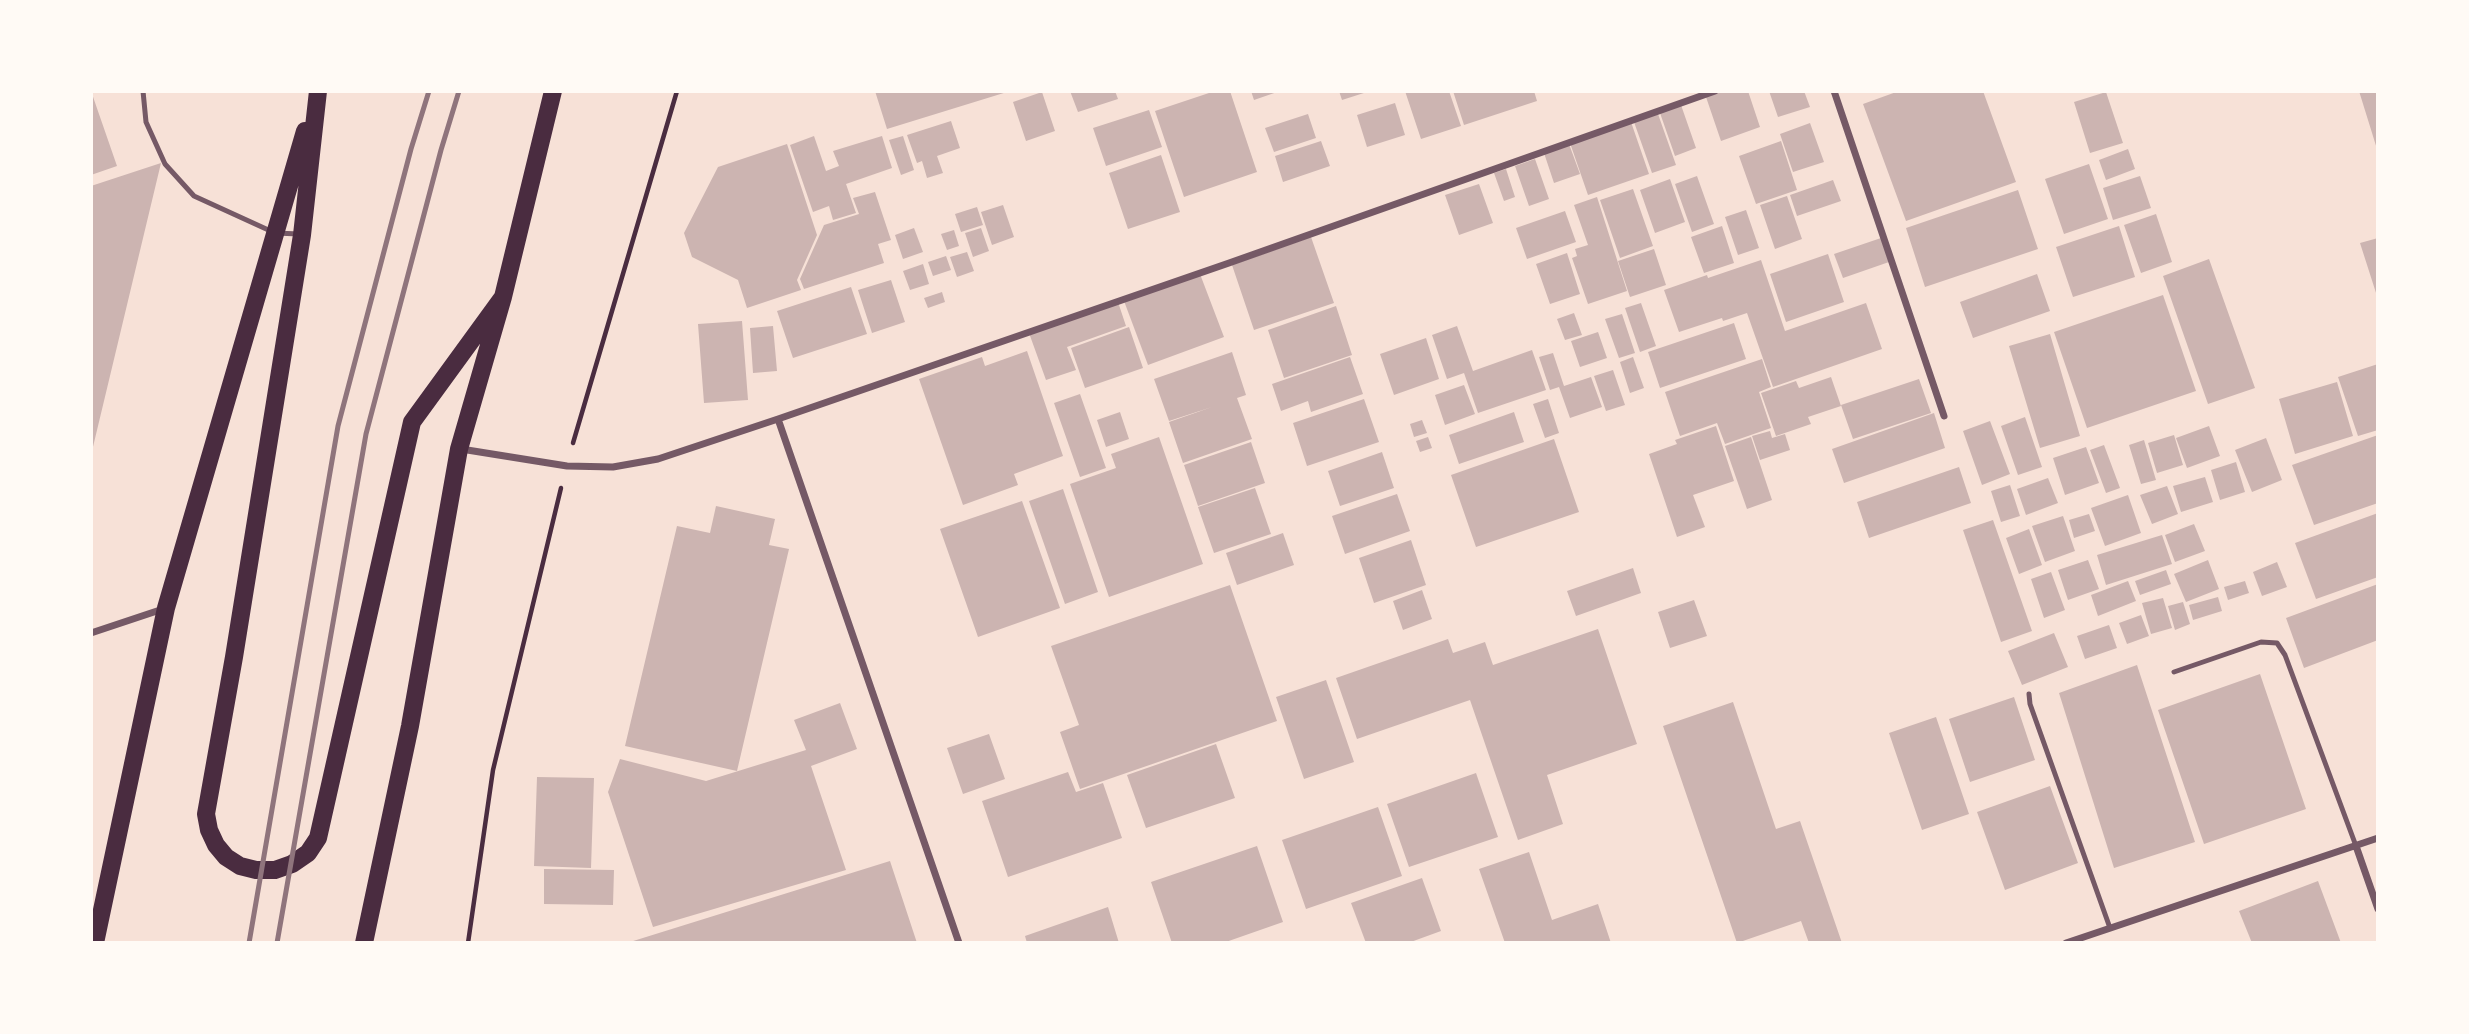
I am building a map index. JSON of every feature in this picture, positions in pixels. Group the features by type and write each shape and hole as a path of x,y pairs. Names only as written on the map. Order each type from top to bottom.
{"main road":[{"path":"95,943 166,608 317,91"},
{"path":"317,91 302,234 206,814 216,845 226,857 240,866 256,870 275,870 292,864 308,853 318,838 412,422 503,297"},
{"path":"364,943 410,726 459,449 503,297 553,91"}],"street":[{"path":"459,449 567,466 613,467 658,458 778,419 1715,91"},
{"path":"1834,91 1944,416"},
{"path":"778,419 959,943"},
{"path":"91,633 166,608"},
{"path":"2066,943 2378,838"},
{"path":"2356,846 2378,909"}],"lane":[{"path":"143,91 146,122 165,164 194,196 275,233 302,234"},
{"path":"2174,672 2261,642 2277,643 2285,655 2356,846"},
{"path":"2029,694 2030,704 2110,928"}],"path":[{"path":"468,943 493,770 567,466 677,91"}],"building":[{"path":"91,91 117,166 91,175"},
{"path":"875,91 1006,91 1007,92 887,129"},
{"path":"1070,91 1115,91 1118,99 1078,112"},
{"path":"1215,91 1230,91 1257,172 1184,197 1155,111"},
{"path":"1251,91 1280,91 1254,100"},
{"path":"1339,91 1367,91 1367,92 1342,100"},
{"path":"1405,91 1449,91 1461,126 1421,139"},
{"path":"1453,91 1534,91 1537,101 1464,125"},
{"path":"1723,91 1748,91 1760,127 1721,141 1706,97"},
{"path":"1769,91 1804,91 1810,107 1778,117"},
{"path":"1899,91 1983,91 2016,182 1906,221 1863,104"},
{"path":"2359,91 2378,91 2378,149 2377,149"},
{"path":"1042,92 1055,131 1026,141 1013,102"},
{"path":"2106,92 2123,143 2090,153 2074,102"},
{"path":"1395,103 1405,135 1367,147 1357,115"},
{"path":"1681,105 1696,148 1675,156 1660,113"},
{"path":"1149,110 1162,147 1106,166 1093,128"},
{"path":"1308,114 1316,138 1274,152 1265,128"},
{"path":"1658,114 1676,165 1652,173 1634,122"},
{"path":"951,121 960,148 937,156 943,173 927,178 922,161 917,163 907,135"},
{"path":"1631,122 1649,174 1588,195 1570,143"},
{"path":"1810,123 1824,162 1793,172 1780,134"},
{"path":"814,136 826,171 839,166 833,151 882,136 892,168 846,184 856,213 833,220 829,206 813,212 790,145"},
{"path":"903,136 914,170 901,175 889,140"},
{"path":"1321,141 1330,166 1283,182 1275,156"},
{"path":"1781,141 1797,190 1756,204 1739,156"},
{"path":"787,144 817,235 797,280 801,290 747,308 738,280 692,257 684,233 718,167"},
{"path":"1569,144 1580,174 1554,183 1544,153"},
{"path":"2128,149 2135,169 2106,180 2099,160"},
{"path":"1161,155 1180,212 1128,229 1109,173"},
{"path":"1535,159 1549,199 1529,206 1515,166"},
{"path":"161,163 92,451 91,451 91,186"},
{"path":"2089,164 2108,219 2064,234 2045,179"},
{"path":"1506,169 1515,197 1504,201 1494,173"},
{"path":"1697,176 1714,224 1692,232 1675,184"},
{"path":"2140,176 2151,208 2113,220 2103,188"},
{"path":"1670,179 1685,222 1655,233 1640,190"},
{"path":"1833,180 1841,201 1797,216 1790,195"},
{"path":"1479,184 1493,223 1459,235 1445,195"},
{"path":"1633,189 1653,246 1620,258 1600,200"},
{"path":"2018,190 2038,249 1925,287 1906,228"},
{"path":"875,192 891,240 878,244 884,263 804,289 800,279 824,225 859,214 853,198"},
{"path":"1787,196 1802,239 1775,249 1760,205"},
{"path":"1597,197 1627,291 1588,304 1572,258 1577,256 1575,249 1588,245 1574,205"},
{"path":"1003,205 1014,237 992,245 981,212"},
{"path":"977,207 983,225 961,232 955,214"},
{"path":"1746,210 1759,248 1738,255 1725,217"},
{"path":"1565,211 1576,242 1527,259 1516,228"},
{"path":"2156,214 2172,262 2141,273 2124,225"},
{"path":"1722,226 1734,263 1704,273 1691,237"},
{"path":"2119,226 2135,277 2073,297 2056,247"},
{"path":"914,228 923,252 903,259 895,235"},
{"path":"981,228 989,251 973,257 965,233"},
{"path":"954,230 959,246 947,250 941,234"},
{"path":"1311,237 1334,303 1254,330 1232,265"},
{"path":"1881,238 1889,262 1843,278 1834,254"},
{"path":"2378,238 2378,296 2377,296 2360,243"},
{"path":"1654,249 1666,285 1630,297 1618,261"},
{"path":"967,252 974,271 957,277 950,257"},
{"path":"1567,253 1580,294 1550,304 1536,264"},
{"path":"1828,254 1844,302 1786,322 1770,274"},
{"path":"946,256 951,270 933,276 928,262"},
{"path":"2209,259 2255,388 2208,404 2163,276"},
{"path":"1761,260 1785,331 1866,303 1882,349 1773,387 1747,313 1679,332 1664,290"},
{"path":"923,264 929,284 910,290 903,271"},
{"path":"1200,274 1224,337 1148,365 1124,301"},
{"path":"2037,274 2050,311 1973,338 1960,302"},
{"path":"891,280 905,322 872,333 858,290"},
{"path":"851,287 867,334 793,358 777,311"},
{"path":"942,292 945,302 928,308 924,298"},
{"path":"2163,295 2196,391 2087,428 2054,332"},
{"path":"1118,302 1126,326 1067,347 1076,370 1046,380 1029,333"},
{"path":"1641,303 1656,346 1640,352 1625,308"},
{"path":"1336,306 1352,355 1284,378 1268,330"},
{"path":"1574,313 1582,335 1565,340 1557,319"},
{"path":"1622,314 1635,353 1619,358 1605,319"},
{"path":"742,321 748,400 704,403 698,324"},
{"path":"1734,323 1746,359 1660,388 1648,352"},
{"path":"773,326 777,371 753,373 750,328"},
{"path":"1457,326 1473,371 1532,350 1546,390 1478,413 1464,373 1447,379 1432,335"},
{"path":"1129,327 1143,368 1085,388 1071,348"},
{"path":"1598,332 1607,358 1580,367 1571,341"},
{"path":"2050,334 2080,436 2040,448 2009,346"},
{"path":"1426,338 1439,379 1394,395 1380,354"},
{"path":"1027,351 1063,456 1014,474 1018,485 963,505 919,379 982,357 985,366"},
{"path":"1232,352 1246,395 1237,398 1252,439 1183,463 1169,422 1212,407 1169,421 1154,379"},
{"path":"1553,353 1564,386 1591,377 1602,407 1570,418 1559,387 1550,390 1539,357"},
{"path":"1350,357 1363,394 1311,412 1308,401 1281,411 1272,384"},
{"path":"1633,357 1644,388 1630,393 1620,362"},
{"path":"1762,359 1771,387 1759,392 1771,428 1725,444 1717,423 1680,436 1665,392"},
{"path":"2378,364 2378,430 2358,436 2338,377"},
{"path":"1613,370 1625,405 1606,411 1594,376"},
{"path":"1831,377 1841,406 1808,417 1811,424 1776,436 1761,393 1796,381 1799,388"},
{"path":"1919,379 1931,413 1853,439 1841,405"},
{"path":"2337,382 2353,436 2295,454 2279,399"},
{"path":"1464,385 1475,414 1445,425 1435,395"},
{"path":"1080,394 1106,468 1080,477 1054,403"},
{"path":"1364,399 1379,442 1307,466 1293,423"},
{"path":"1548,399 1559,433 1545,438 1533,404"},
{"path":"1120,412 1129,439 1106,447 1097,420"},
{"path":"1514,412 1524,442 1459,464 1449,435"},
{"path":"1934,413 1945,448 1844,483 1832,449"},
{"path":"2025,417 2042,467 2018,475 2001,426"},
{"path":"1422,420 1427,433 1414,437 1410,424"},
{"path":"1990,421 2010,474 1982,485 1963,431"},
{"path":"1716,426 1734,481 1693,495 1705,527 1677,537 1649,454 1677,444 1675,440"},
{"path":"2209,426 2220,456 2187,468 2176,438"},
{"path":"1770,431 1772,438 1785,434 1790,450 1760,460 1752,436"},
{"path":"2174,435 2183,465 2157,473 2148,443"},
{"path":"2378,435 2378,503 2314,525 2292,465"},
{"path":"1159,437 1203,564 1109,597 1070,484 1116,468 1111,454"},
{"path":"1428,437 1432,448 1420,452 1416,441"},
{"path":"1751,437 1772,500 1747,509 1725,446"},
{"path":"2266,438 2282,480 2252,492 2235,450"},
{"path":"1554,439 1579,512 1476,547 1451,475"},
{"path":"2144,440 2156,480 2141,484 2129,445"},
{"path":"1251,442 1265,483 1198,506 1184,465"},
{"path":"2104,445 2120,488 2106,493 2090,450"},
{"path":"2086,447 2099,483 2065,495 2053,458"},
{"path":"1382,452 1394,488 1340,506 1328,471"},
{"path":"2236,462 2245,492 2220,500 2211,470"},
{"path":"1959,467 1971,503 1869,538 1857,502"},
{"path":"2205,477 2213,502 2181,512 2173,486"},
{"path":"2048,478 2058,503 2026,515 2017,489"},
{"path":"2010,485 2020,516 2001,522 1991,491"},
{"path":"2167,486 2178,514 2152,524 2140,495"},
{"path":"1255,488 1271,534 1214,553 1198,507"},
{"path":"1063,489 1098,592 1065,604 1029,501"},
{"path":"1397,494 1410,531 1345,554 1332,516"},
{"path":"2128,495 2141,533 2105,546 2091,508"},
{"path":"1022,501 1060,608 978,637 940,529"},
{"path":"716,506 775,519 769,545 789,549 737,771 625,746 677,526 710,533"},
{"path":"2378,513 2378,577 2316,599 2295,543"},
{"path":"2089,514 2095,531 2074,538 2069,520"},
{"path":"2063,516 2075,551 2045,562 2032,526"},
{"path":"1993,520 2032,631 2001,642 1963,530"},
{"path":"2194,524 2205,551 2175,562 2165,535"},
{"path":"2029,529 2042,565 2019,574 2006,538"},
{"path":"1283,533 1294,565 1237,585 1226,553"},
{"path":"2162,535 2172,564 2106,585 2097,555"},
{"path":"1411,540 1426,585 1374,603 1359,558"},
{"path":"2088,560 2099,589 2068,600 2058,570"},
{"path":"2208,560 2219,589 2186,602 2174,574"},
{"path":"2277,562 2287,587 2262,596 2253,572"},
{"path":"1633,568 1641,593 1576,616 1567,591"},
{"path":"2166,570 2171,584 2140,595 2135,581"},
{"path":"2051,572 2065,610 2044,618 2031,579"},
{"path":"2128,581 2136,601 2098,616 2091,595"},
{"path":"2245,581 2249,593 2228,600 2224,587"},
{"path":"2378,584 2378,640 2304,668 2286,618"},
{"path":"1230,585 1277,721 1080,789 1060,732 1079,725 1051,646"},
{"path":"1422,590 1432,619 1403,630 1393,601"},
{"path":"2218,597 2222,611 2193,620 2189,605"},
{"path":"2163,598 2172,628 2151,634 2142,603"},
{"path":"1694,600 1707,636 1670,648 1658,612"},
{"path":"2183,602 2190,624 2175,630 2168,606"},
{"path":"2141,615 2149,636 2127,644 2119,623"},
{"path":"2109,625 2117,648 2085,659 2077,636"},
{"path":"1598,629 1637,744 1547,775 1563,824 1518,840 1470,700 1357,739 1336,678 1448,639 1453,653 1485,642 1493,665"},
{"path":"2054,633 2068,667 2022,685 2008,651"},
{"path":"2137,665 2195,842 2114,868 2059,693"},
{"path":"2260,674 2306,809 2204,844 2158,710"},
{"path":"1326,680 1354,762 1304,779 1276,697"},
{"path":"2014,697 2035,760 1970,782 1949,719"},
{"path":"1733,702 1776,829 1800,821 1842,943 1809,943 1801,921 1737,943 1663,726"},
{"path":"840,703 857,749 811,766 846,870 653,927 608,792 620,759 706,781 806,750 794,720"},
{"path":"1936,717 1969,814 1922,830 1889,733"},
{"path":"989,734 1005,779 963,794 947,748"},
{"path":"1216,744 1235,798 1146,828 1127,775"},
{"path":"1068,772 1076,792 1103,783 1122,838 1008,877 982,801"},
{"path":"1476,773 1498,837 1409,867 1387,804"},
{"path":"537,777 594,778 591,868 534,866"},
{"path":"2050,786 2078,863 2005,890 1977,812"},
{"path":"1378,807 1402,876 1306,909 1282,840"},
{"path":"1257,846 1283,922 1223,943 1172,943 1151,882"},
{"path":"1529,852 1552,920 1598,904 1611,943 1505,943 1479,869"},
{"path":"890,861 917,943 630,943 630,942"},
{"path":"544,869 614,870 613,905 544,904"},
{"path":"1422,878 1441,931 1408,943 1366,943 1351,903"},
{"path":"2318,881 2341,943 2252,943 2239,911"},
{"path":"1108,907 1119,943 1027,943 1025,936"}],"railway":[{"path":"249,943 338,426 411,149 429,91"},
{"path":"277,943 366,434 459,91"}]}
